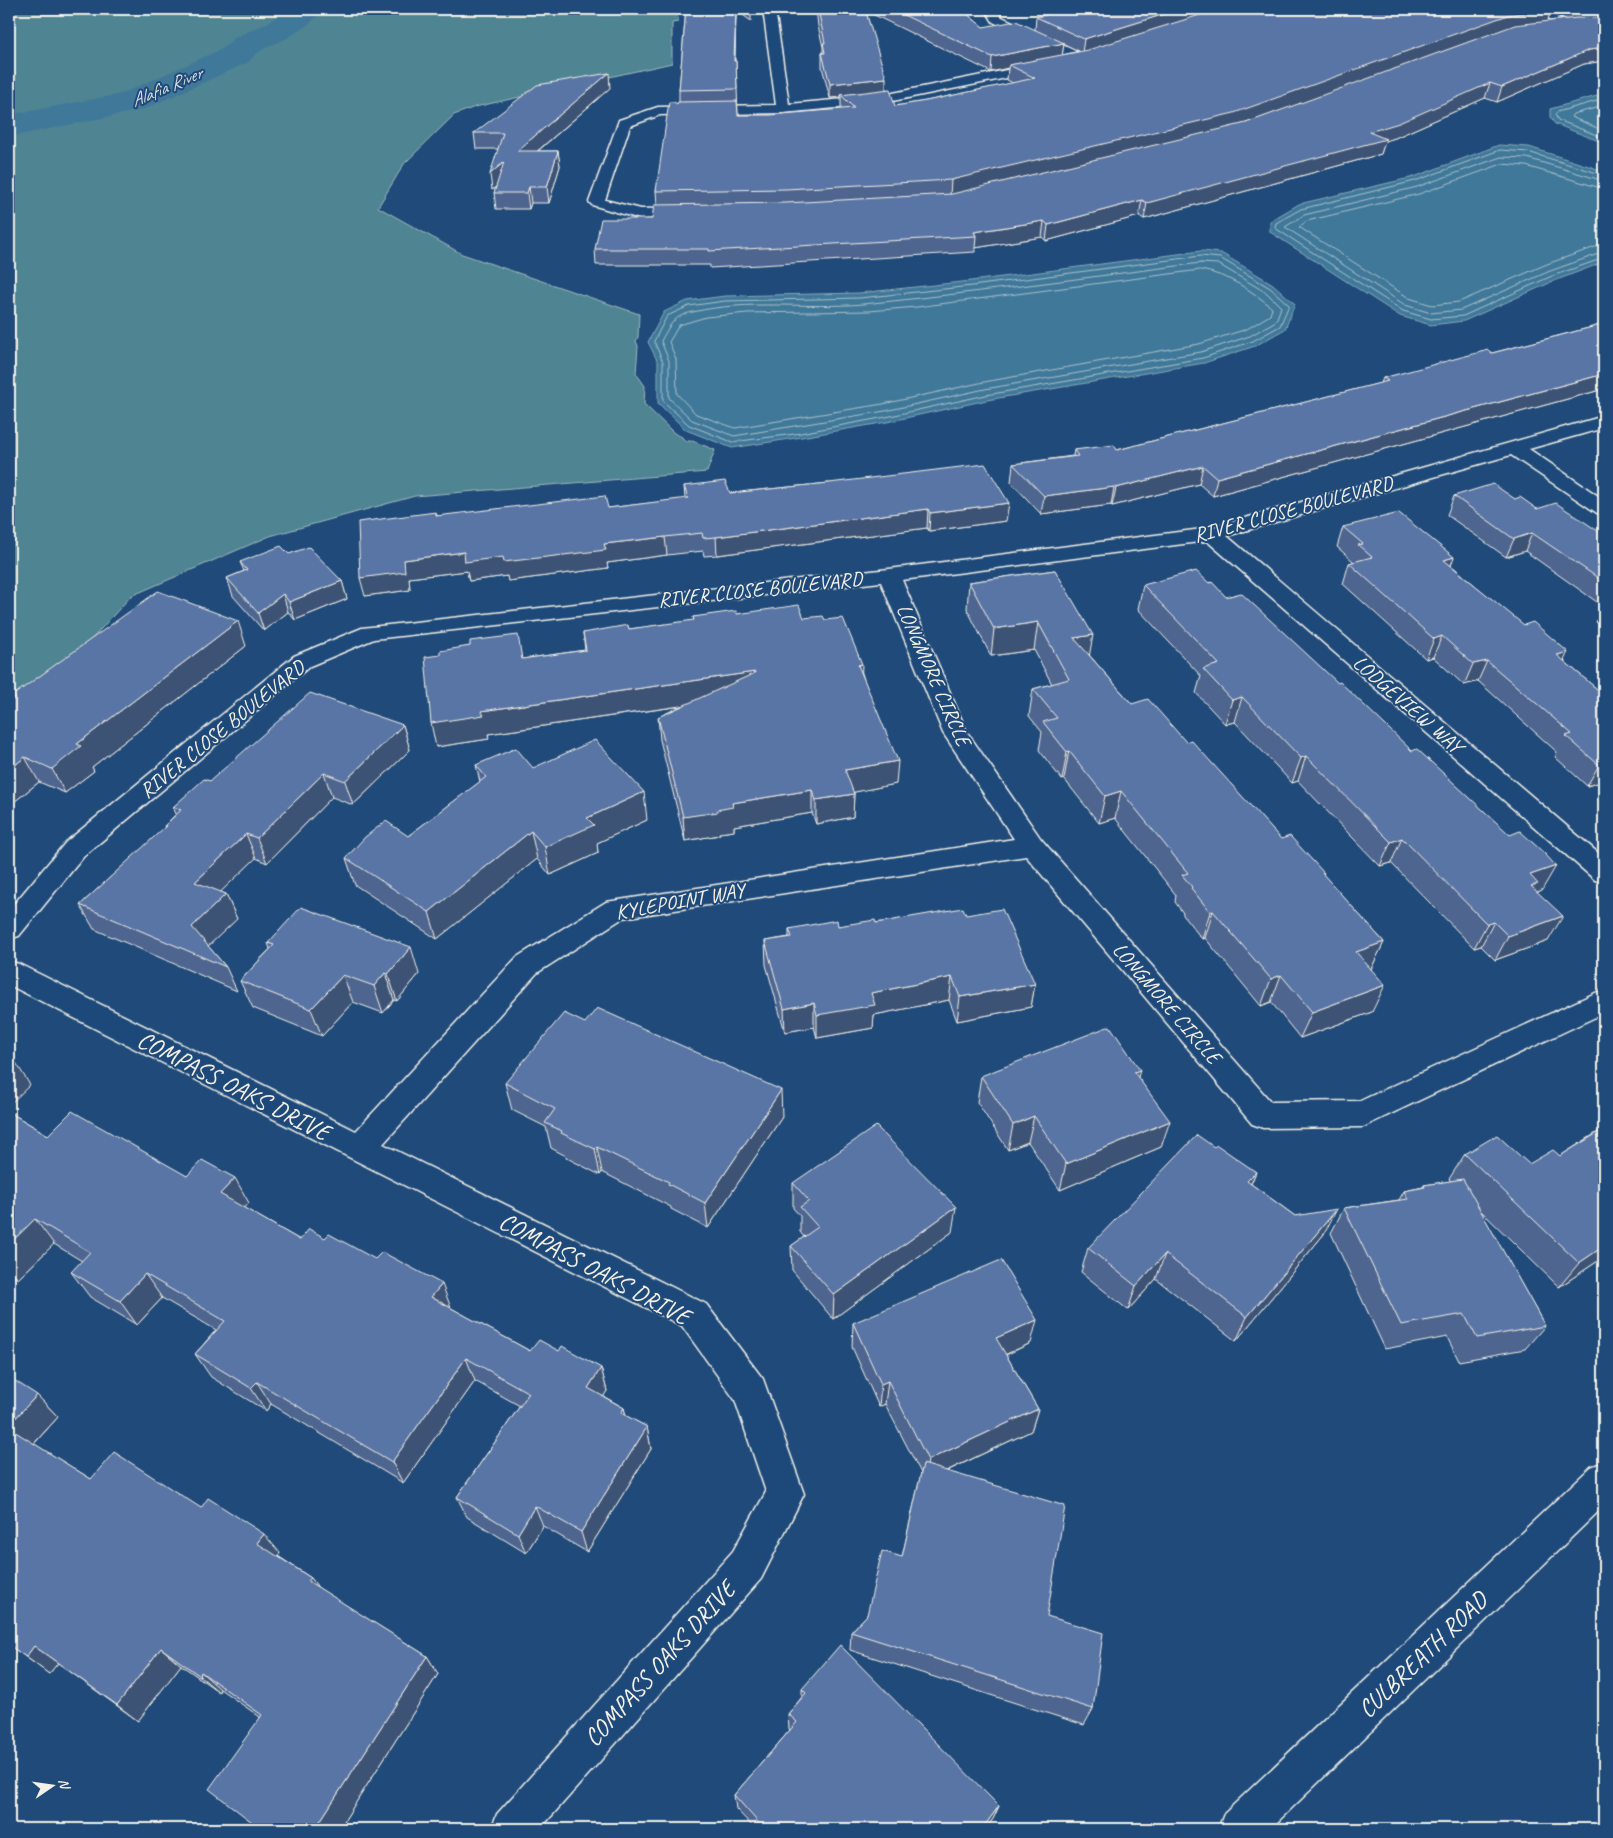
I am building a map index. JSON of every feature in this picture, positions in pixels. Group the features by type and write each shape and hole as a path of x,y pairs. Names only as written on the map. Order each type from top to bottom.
{"street":[{"path":"769,9 783,109"},
{"path":"698,213 640,214 597,202 624,123 658,111 783,109 878,100 1086,58 996,19 991,9"},
{"path":"1522,9 1572,26"},
{"path":"1544,30 1588,26"},
{"name":"RIVER CLOSE BOULEVARD","path":"9,929 75,849 302,661 370,633 889,575 1212,534 1604,422"},
{"path":"1514,448 1604,509"},
{"name":"LODGEVIEW WAY","path":"1212,534 1604,874"},
{"name":"LONGMORE CIRCLE","path":"889,575 955,733 1032,846 1262,1115 1363,1114 1604,1000"},
{"name":"KYLEPOINT WAY","path":"360,1148 526,965 616,908 1032,846"},
{"name":"COMPASS OAKS DRIVE","path":"9,972 694,1315 750,1391 785,1494 747,1565 512,1829"},
{"name":"CULBREATH ROAD","path":"1239,1829 1604,1480"}],"green space":[{"path":"9,9 675,9 679,22 672,23 672,63 475,107 454,115 404,164 378,207 462,254 639,314 638,337 636,341 638,346 636,373 645,386 644,404 685,441 693,441 715,450 707,472 415,496 270,536 131,596 38,698 9,717"}],"water":[{"path":"1604,94 1604,143 1555,124 1550,117 1550,109"},
{"path":"1499,145 1529,147 1604,171 1604,262 1554,281 1464,321 1431,325 1400,316 1270,232 1270,221 1299,204 1414,177"},
{"path":"1201,251 1221,253 1273,284 1295,304 1285,329 1255,346 1204,363 987,400 887,422 732,448 686,430 658,403 658,362 648,342 664,312 687,301 725,296 859,293 971,281"}],"building":[{"path":"686,9 736,9 734,61 736,61 737,89 679,90"},
{"path":"818,9 865,9 886,78 830,84 822,53 825,53 823,43 825,43"},
{"path":"891,9 961,9 983,27 1016,21 1064,43 992,57"},
{"path":"1055,9 1181,9 1084,39 1036,17 1059,12"},
{"path":"1219,9 1551,10 1508,15 1234,113 951,180 786,189 656,191 669,102 677,104 678,102 737,101 738,115 770,115 854,108 841,95 890,89 895,106 926,101 1035,78 1009,65 1088,50"},
{"path":"1577,18 1604,19 1604,48 1589,50 1502,87 1490,83 1399,123 1369,132 1386,139 1147,203 1142,200 1048,225 1044,221 974,232 976,236 709,251 709,249 595,249 601,219 652,219 654,205 786,203 952,194 1246,123 1515,25"},
{"path":"609,73 517,151 558,151 547,187 529,187 527,193 494,193 504,162 490,174 503,133 474,133 537,85"},
{"path":"1604,324 1604,374 1217,478 1203,466 1116,488 1044,496 1013,464 1078,456 1074,450 1114,445 1117,450 1388,381 1383,378 1488,350 1492,353"},
{"path":"985,464 1009,503 930,513 928,509 716,537 703,538 702,533 604,544 606,550 504,562 503,557 465,562 464,552 404,560 405,572 360,578 358,522 436,512 436,516 605,496 608,508 688,498 684,486 725,481 730,493"},
{"path":"1493,484 1515,499 1520,497 1537,509 1556,503 1604,535 1604,582 1532,533 1514,539 1454,496"},
{"path":"1399,513 1454,557 1444,560 1524,625 1533,622 1568,652 1557,655 1604,695 1604,764 1599,765 1566,736 1572,734 1487,661 1473,664 1442,636 1434,639 1349,563 1372,557 1358,545 1363,544 1343,527"},
{"path":"281,546 289,554 309,547 342,581 289,602 283,594 258,613 227,578 247,570 240,562"},
{"path":"1055,570 1093,635 1074,638 1132,704 1148,699 1186,742 1191,740 1281,839 1290,836 1324,873 1322,873 1384,942 1356,952 1385,985 1312,1012 1281,975 1271,979 1213,911 1210,912 1182,875 1188,873 1121,791 1105,796 1043,722 1057,718 1033,689 1069,679 1038,622 994,629 969,582"},
{"path":"1196,571 1209,583 1212,582 1226,597 1241,593 1338,683 1340,682 1412,751 1417,749 1510,835 1520,831 1545,854 1556,866 1530,875 1538,884 1531,886 1563,916 1508,936 1494,922 1487,924 1402,838 1391,842 1306,756 1301,758 1242,697 1232,700 1203,669 1219,664 1143,585"},
{"path":"158,591 238,621 77,744 81,746 52,769 25,757 9,770 9,703 16,698 12,696"},
{"path":"799,605 804,618 823,616 825,620 843,618 862,664 858,665 898,761 845,770 854,794 816,800 812,790 732,803 733,807 717,810 718,812 683,817 658,717 755,672 481,711 484,715 431,723 425,657 440,655 440,651 470,646 470,641 518,635 522,659 586,650 583,633 628,625 629,629 694,620 693,617 736,611 737,614"},
{"path":"310,693 403,725 345,781 324,773 257,838 246,834 195,882 226,894 192,927 226,967 80,905 181,810 173,807 204,779 210,781"},
{"path":"595,740 644,792 587,818 594,825 545,847 531,831 429,912 346,858 365,837 386,821 408,836 486,777 476,765 516,748 533,768"},
{"path":"301,907 411,947 388,974 385,973 374,986 343,975 311,1009 240,981 274,945 268,943"},
{"path":"963,908 966,915 1002,909 1035,984 960,997 952,977 871,993 875,1005 817,1015 814,1003 784,1009 765,941 792,937 789,929 837,920 838,926 875,920 876,923"},
{"path":"597,1008 781,1090 705,1203 668,1184 669,1182 597,1147 595,1149 561,1133 562,1131 545,1123 555,1109 505,1083 564,1013 585,1023"},
{"path":"1110,1026 1140,1070 1134,1072 1170,1121 1066,1164 1034,1116 1013,1125 981,1076"},
{"path":"72,1111 187,1176 202,1160 235,1178 220,1194 300,1240 309,1229 325,1238 329,1234 375,1259 382,1252 442,1284 431,1297 530,1351 539,1340 559,1351 562,1346 601,1368 588,1388 624,1408 621,1413 647,1427 581,1532 535,1506 518,1534 457,1497 529,1393 466,1358 392,1462 257,1382 251,1388 195,1354 225,1321 145,1274 120,1301 71,1272 90,1252 35,1219 9,1244 9,1112 48,1135"},
{"path":"876,1126 956,1207 834,1295 791,1246 818,1227 800,1207 809,1201 793,1183"},
{"path":"1604,1129 1604,1246 1579,1263 1465,1154 1497,1135 1529,1164 1553,1150 1560,1156"},
{"path":"1197,1135 1214,1147 1217,1145 1256,1172 1247,1181 1295,1216 1337,1209 1247,1317 1165,1254 1136,1286 1088,1248"},
{"path":"1463,1179 1545,1326 1477,1338 1464,1314 1401,1325 1344,1208 1408,1199 1404,1191 1425,1187 1424,1185"},
{"path":"1001,1260 1037,1320 996,1338 1038,1409 928,1460 888,1381 881,1384 853,1323"},
{"path":"9,1377 37,1395 9,1425"},
{"path":"9,1428 91,1479 114,1452 201,1508 208,1498 264,1534 257,1543 311,1578 308,1581 427,1656 315,1829 261,1829 209,1789 262,1715 201,1672 200,1676 161,1648 117,1705 34,1646 26,1657 9,1645"},
{"path":"923,1464 1065,1506 1047,1616 1103,1633 1093,1709 851,1632 867,1615 882,1551 902,1557"},
{"path":"840,1645 999,1806 982,1829 764,1829 734,1795 797,1722 788,1714 806,1693 802,1689"}],"waterway":[{"name":"Alafia River","path":"9,126 130,103 237,55 237,52 246,45 278,30 308,9"}]}
